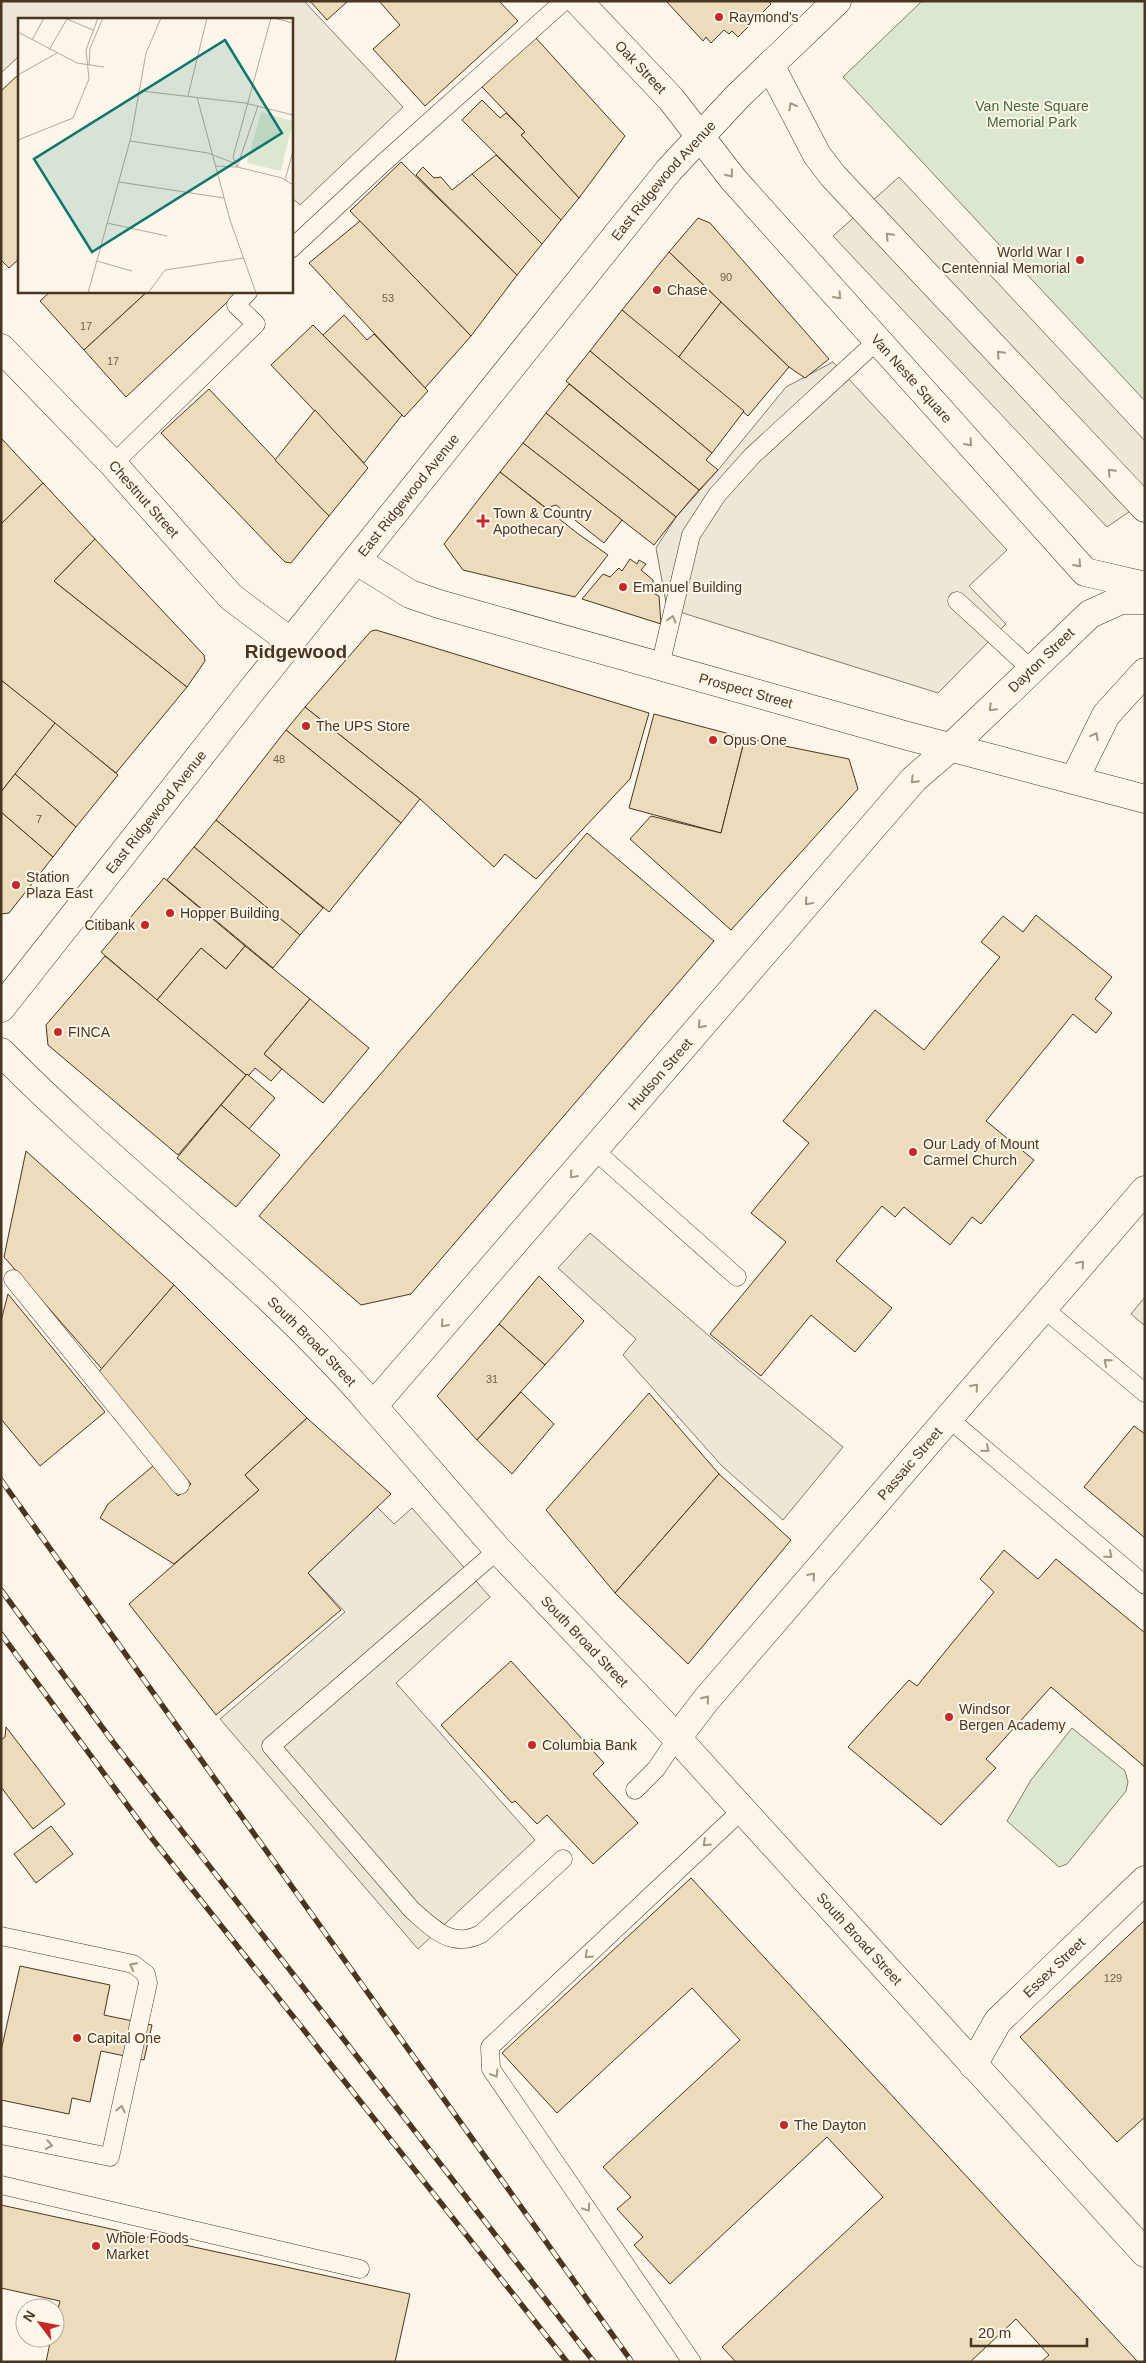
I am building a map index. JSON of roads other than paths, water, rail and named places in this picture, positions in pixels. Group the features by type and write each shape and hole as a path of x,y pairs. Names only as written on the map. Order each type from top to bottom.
{"street":[{"name":"Oak Street","path":"578,1 671,99 700,136"},
{"name":"East Ridgewood Avenue","path":"1,1008 669,170 770,65 837,1"},
{"path":"770,65 817,155 834,176 1145,508"},
{"name":"Van Neste Square","path":"700,136 733,179 1085,572 1145,586"},
{"name":"Chestnut Street","path":"1,348 113,464 231,597 291,642"},
{"name":"Prospect Street","path":"357,561 410,594 439,604 951,747 1145,799"},
{"name":"Dayton Street","path":"951,747 1090,614 1122,600 1145,600"},
{"path":"1074,780 1106,715 1145,672"},
{"name":"Hudson Street","path":"373,1406 914,779 951,747"},
{"name":"South Broad Street","path":"1,1052 31,1084 216,1249 346,1374 498,1550 677,1738 1145,2253"},
{"name":"Passaic Street","path":"677,1738 706,1700 1145,1190"},
{"name":"Essex Street","path":"973,2065 998,2021 1145,1880"}],"lane":[{"path":"292,249 381,165 564,1"},
{"path":"113,464 256,324 236,305 248,292"},
{"path":"660,666 691,535 718,495 752,456 878,340"},
{"path":"957,601 1031,669"},
{"path":"594,1150 737,1277"},
{"path":"13,1279 180,1484"},
{"path":"1043,1308 1145,1393"},
{"path":"948,1418 1145,1585"},
{"path":"498,1550 270,1746 412,1910 430,1927 455,1940 468,1941 481,1934 563,1859"},
{"path":"636,1790 656,1769 677,1738"},
{"path":"692,2362 491,2069 490,2047 742,1810"},
{"path":"1,1936 133,1964 146,1974 148,1983 110,2157 1,2135"},
{"path":"1,2185 360,2269"}],"railway":[{"path":"1,1480 632,2362"},
{"path":"1,1590 113,1742 594,2362"},
{"path":"1,1634 150,1836 567,2362"}],"place":[{"name":"Raymond's","path":"719,17"},
{"name":"World War I Centennial Memorial","path":"1080,260"},
{"name":"Chase","path":"657,290"},
{"name":"Town & Country Apothecary","path":"483,521"},
{"name":"Emanuel Building","path":"623,587"},
{"name":"The UPS Store","path":"306,726"},
{"name":"Opus One","path":"713,740"},
{"name":"Station Plaza East","path":"16,885"},
{"name":"Hopper Building","path":"170,913"},
{"name":"Citibank","path":"145,925"},
{"name":"FINCA","path":"58,1032"},
{"name":"Our Lady of Mount Carmel Church","path":"913,1152"},
{"name":"Windsor Bergen Academy","path":"949,1717"},
{"name":"Columbia Bank","path":"532,1745"},
{"name":"Capital One","path":"77,2038"},
{"name":"The Dayton","path":"784,2125"},
{"name":"Whole Foods Market","path":"96,2246"}],"district":[{"name":"Ridgewood","path":"296,651"}],"park label":[{"name":"Van Neste Square Memorial Park","path":"1032,114"}]}
